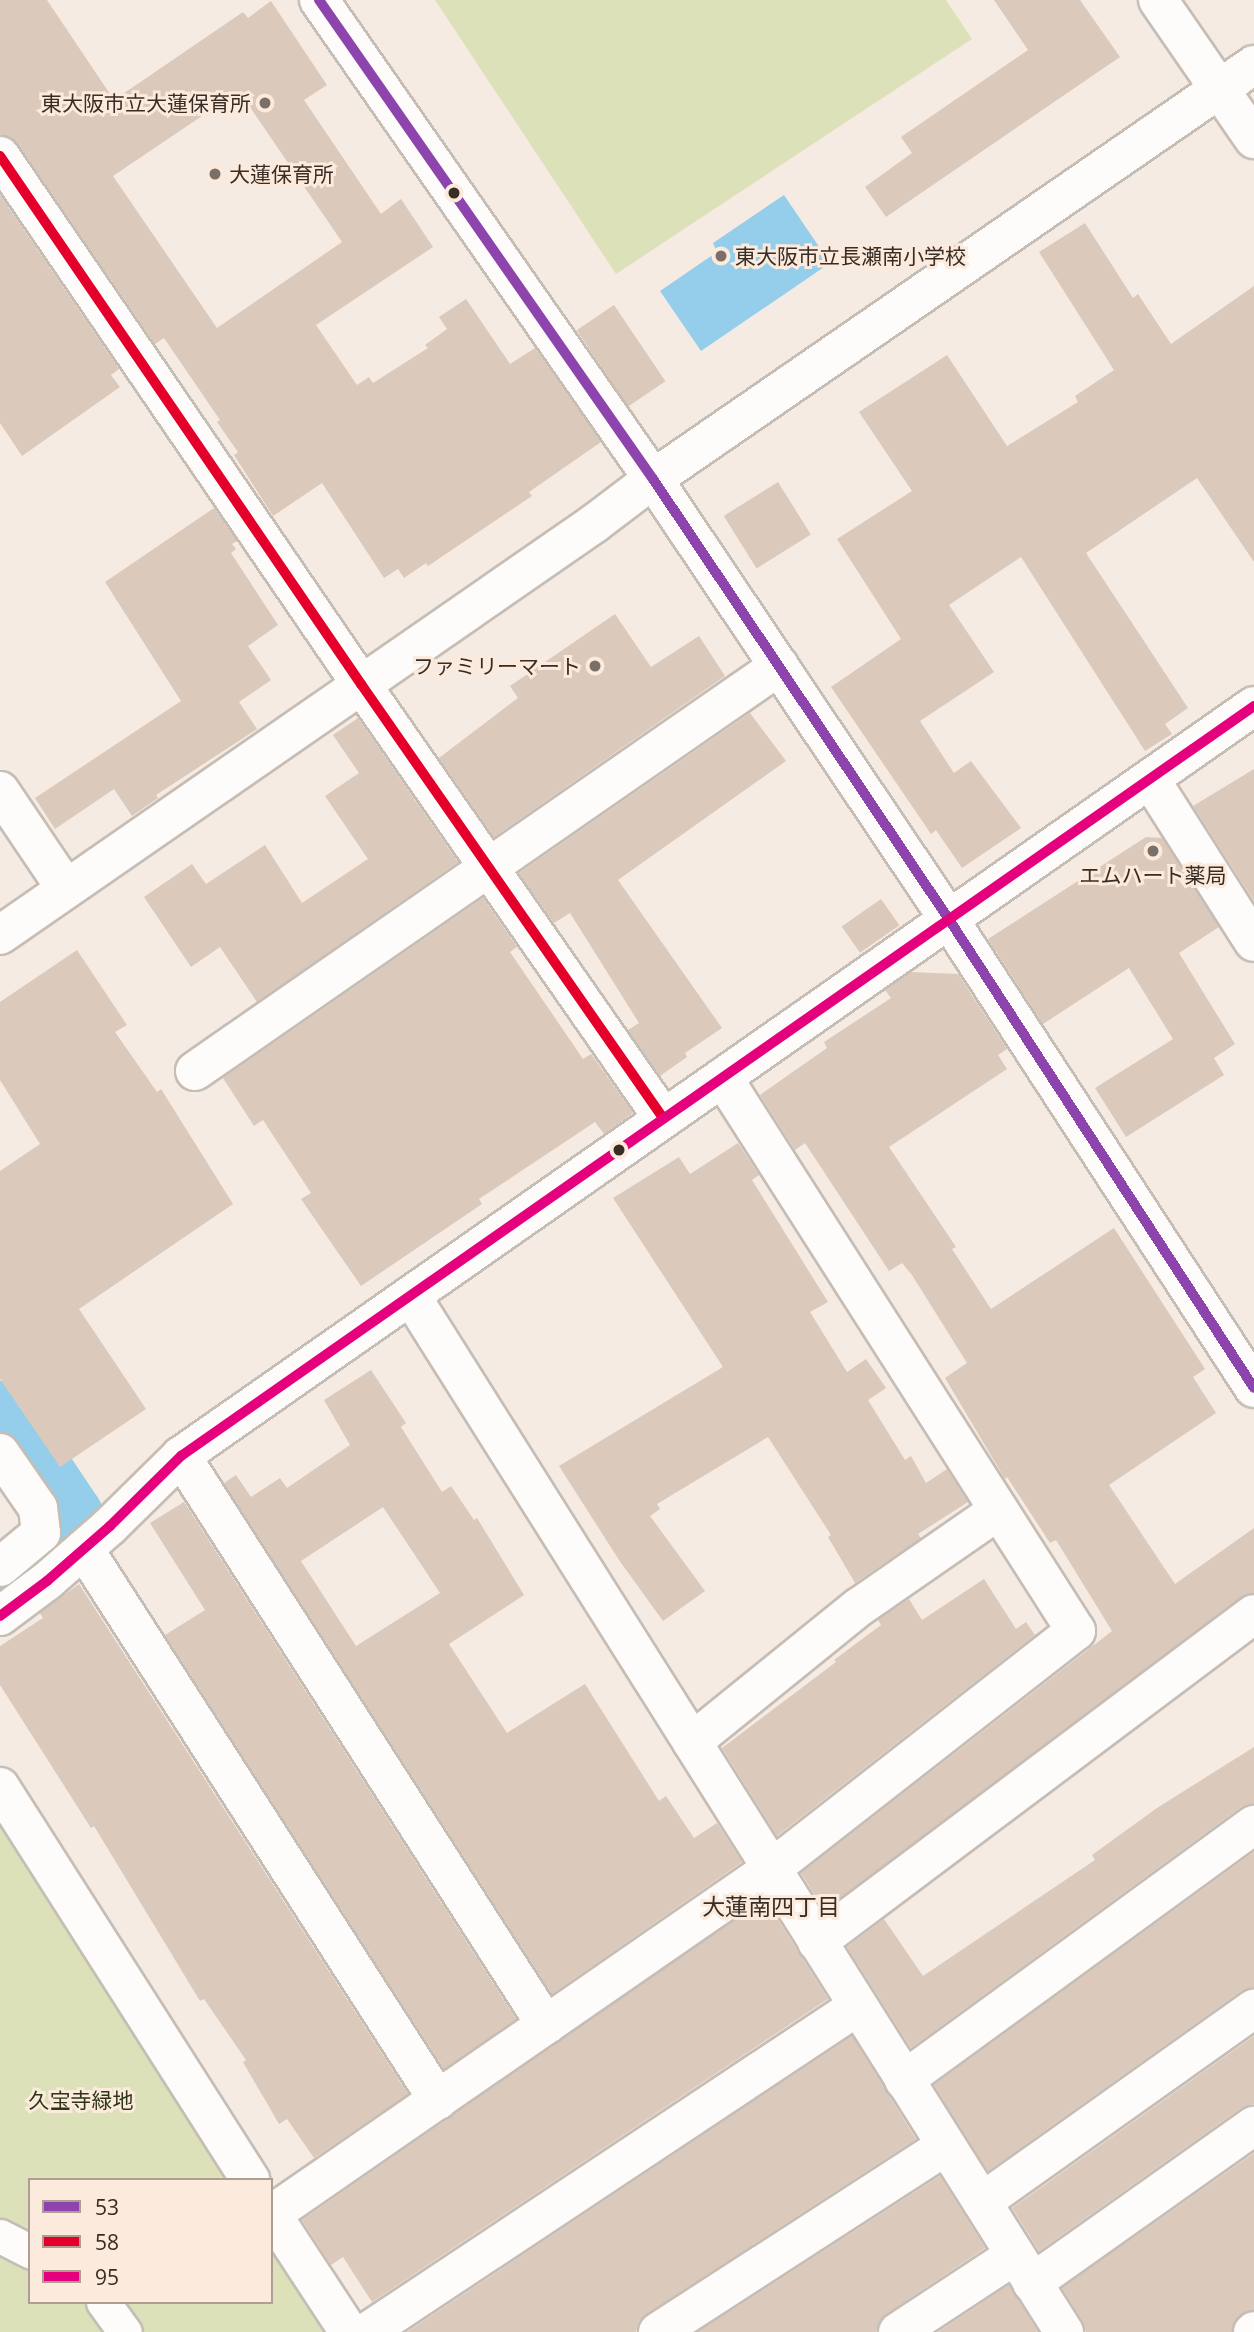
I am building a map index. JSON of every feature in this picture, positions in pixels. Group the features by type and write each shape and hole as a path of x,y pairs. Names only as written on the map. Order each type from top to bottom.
{"street":[{"path":"319,0 653,479 779,666 950,921 1254,1388"},
{"path":"1158,0 1254,139"},
{"path":"0,935 596,523 653,479 1254,65"},
{"path":"0,156 361,684 663,1118"},
{"path":"195,1071 779,666"},
{"path":"0,1616 84,1549 181,1456 1254,706"},
{"path":"1150,779 1254,942"},
{"path":"0,791 66,889"},
{"path":"273,2212 771,1869 1076,1631 723,1078"},
{"path":"411,1296 1063,2332"},
{"path":"0,1453 38,1508 41,1532 0,1567"},
{"path":"181,1456 546,2025"},
{"path":"692,1742 859,1608 999,1510"},
{"path":"84,1549 438,2100"},
{"path":"817,1942 1254,1614"},
{"path":"0,1787 249,2178"},
{"path":"904,2080 1254,1825"},
{"path":"367,2332 858,2006"},
{"path":"982,2202 1254,2009"},
{"path":"898,2332 1024,2269 1254,2126"},
{"path":"658,2332 946,2146"},
{"path":"273,2215 349,2332"},
{"path":"0,2236 28,2250"},
{"path":"104,2304 125,2332"}],"green space":[{"path":"435,0 946,0 972,39 616,274"},
{"name":"久宝寺緑地","path":"0,1824 226,2178 28,2178 28,2304 273,2304 273,2252 324,2332 0,2332"}],"water":[{"path":"784,195 830,263 701,351 660,291 717,252 713,243"}],"building":[{"path":"0,0 47,0 114,100 243,12 248,18 271,1 327,85 304,100 381,214 401,199 433,247 316,325 357,385 369,377 373,383 428,348 425,345 447,329 439,317 466,299 510,364 535,348 601,442 529,492 532,496 428,566 426,563 404,578 398,569 384,578 322,483 273,516 234,455 238,452 217,422 220,420 164,338 155,344 18,144 10,137 0,134","holes":["239,91 342,242 217,328 113,176"]},
{"path":"994,0 1080,0 1120,57 886,217 865,187 912,153 901,137 1028,50"},
{"path":"0,195 119,369 111,375 120,387 22,456 0,423"},
{"path":"1085,223 1133,298 1138,294 1171,344 1254,286 1254,562 1197,478 1086,553 1188,708 1165,724 1172,734 1145,751 1021,557 949,605 994,672 920,721 954,773 971,761 1021,828 962,868 936,830 931,834 831,687 901,639 837,539 912,491 859,412 947,355 1007,446 1078,402 1075,396 1114,370 1039,252"},
{"path":"614,305 665,381 628,406 577,330"},
{"path":"778,482 811,535 757,568 724,516"},
{"path":"214,508 237,541 232,544 236,549 231,553 278,625 248,646 271,680 239,702 257,729 156,795 158,798 132,816 114,789 55,829 35,798 181,701 105,582"},
{"path":"615,614 651,667 699,636 725,676 494,837 439,758 518,698 510,686"},
{"path":"750,713 786,761 618,880 722,1028 685,1053 687,1057 660,1076 628,1030 639,1023 570,913 554,923 519,873"},
{"path":"358,718 458,862 257,1002 220,947 191,967 144,897 192,864 206,884 265,845 302,903 368,859 325,796 359,773 333,735"},
{"path":"1254,769 1254,901 1193,806"},
{"path":"1146,837 1162,838 1219,927 1179,953 1235,1044 1214,1058 1224,1075 1126,1137 1095,1088 1173,1039 1129,968 1043,1024 988,939"},
{"path":"483,898 517,947 510,952 583,1059 591,1054 633,1113 604,1134 595,1122 479,1199 482,1204 361,1286 301,1199 311,1193 263,1120 254,1126 223,1078"},
{"path":"881,899 899,925 860,953 842,927"},
{"path":"77,950 127,1025 115,1032 157,1092 161,1089 233,1204 79,1309 146,1409 60,1467 0,1379 0,1171 40,1144 0,1080 0,1002"},
{"path":"911,972 958,974 1007,1049 998,1055 1007,1069 889,1147 956,1247 952,1249 991,1309 1114,1228 1205,1369 1193,1377 1216,1413 1109,1485 1175,1584 1254,1528 1254,1593 1241,1597 824,1910 801,1873 1112,1631 1056,1540 1050,1543 1007,1477 1005,1479 945,1378 967,1363 912,1275 902,1263 889,1271 805,1143 795,1150 760,1095 827,1048 824,1042 891,998 885,990"},
{"path":"738,1143 759,1175 752,1180 828,1302 810,1312 847,1372 866,1359 886,1388 868,1400 905,1460 911,1456 926,1483 947,1469 968,1502 918,1534 921,1538 855,1583 828,1537 831,1535 768,1437 657,1504 660,1509 650,1516 705,1591 663,1621 619,1560 559,1466 723,1367 613,1198 679,1157 690,1174"},
{"path":"371,1370 406,1423 401,1427 442,1492 451,1486 474,1520 477,1518 524,1595 449,1644 507,1733 585,1684 659,1801 666,1796 694,1838 717,1823 742,1862 552,1994 224,1483 236,1475 251,1497 280,1478 287,1488 350,1445 324,1400","holes":["383,1507 440,1593 356,1646 301,1561"]},
{"path":"184,1502 516,2019 444,2069 165,1635 205,1610 150,1523"},
{"path":"984,1579 1016,1629 1026,1622 1035,1635 777,1836 722,1748 836,1662 834,1660 881,1625 878,1620 909,1599 922,1620"},
{"path":"79,1584 408,2094 314,2158 287,2119 279,2124 243,2062 246,2060 204,1999 200,2001 94,1826 91,1828 0,1685 0,1646 43,1618 40,1613"},
{"path":"1254,1747 1254,1804 1241,1807 911,2048 847,1947 884,1919 923,1976 1095,1860 1092,1855 1157,1808"},
{"path":"1254,1852 1254,1987 1241,1991 988,2171 934,2085"},
{"path":"765,1899 828,1999 372,2302 343,2257 331,2265 302,2220"},
{"path":"852,2036 916,2139 646,2314 639,2321 636,2332 407,2332"},
{"path":"1254,2036 1254,2104 1241,2108 1039,2251 1012,2208"},
{"path":"1254,2153 1254,2310 1238,2317 1232,2332 1086,2332 1082,2320 1062,2288"},
{"path":"940,2176 985,2248 886,2314 879,2322 876,2332 698,2332"},
{"path":"1009,2285 1038,2332 938,2332"}],"waterway":[{"path":"0,1418 67,1518 65,1540 0,1588"}],"transit line":[{"name":"53","path":"319,0 653,479 950,921 1254,1388"},
{"name":"58","path":"0,156 361,684 663,1118"},
{"name":"95","path":"0,1616 47,1581 110,1526 181,1456 1254,706"}],"place":[{"name":"東大阪市立大蓮保育所","path":"265,103"},
{"name":"大蓮保育所","path":"215,174"},
{"name":"東大阪市立長瀬南小学校","path":"721,256"},
{"name":"ファミリーマート","path":"595,666"},
{"name":"エムハート薬局","path":"1153,851"}],"district":[{"name":"大蓮南四丁目","path":"771,1906"}]}
